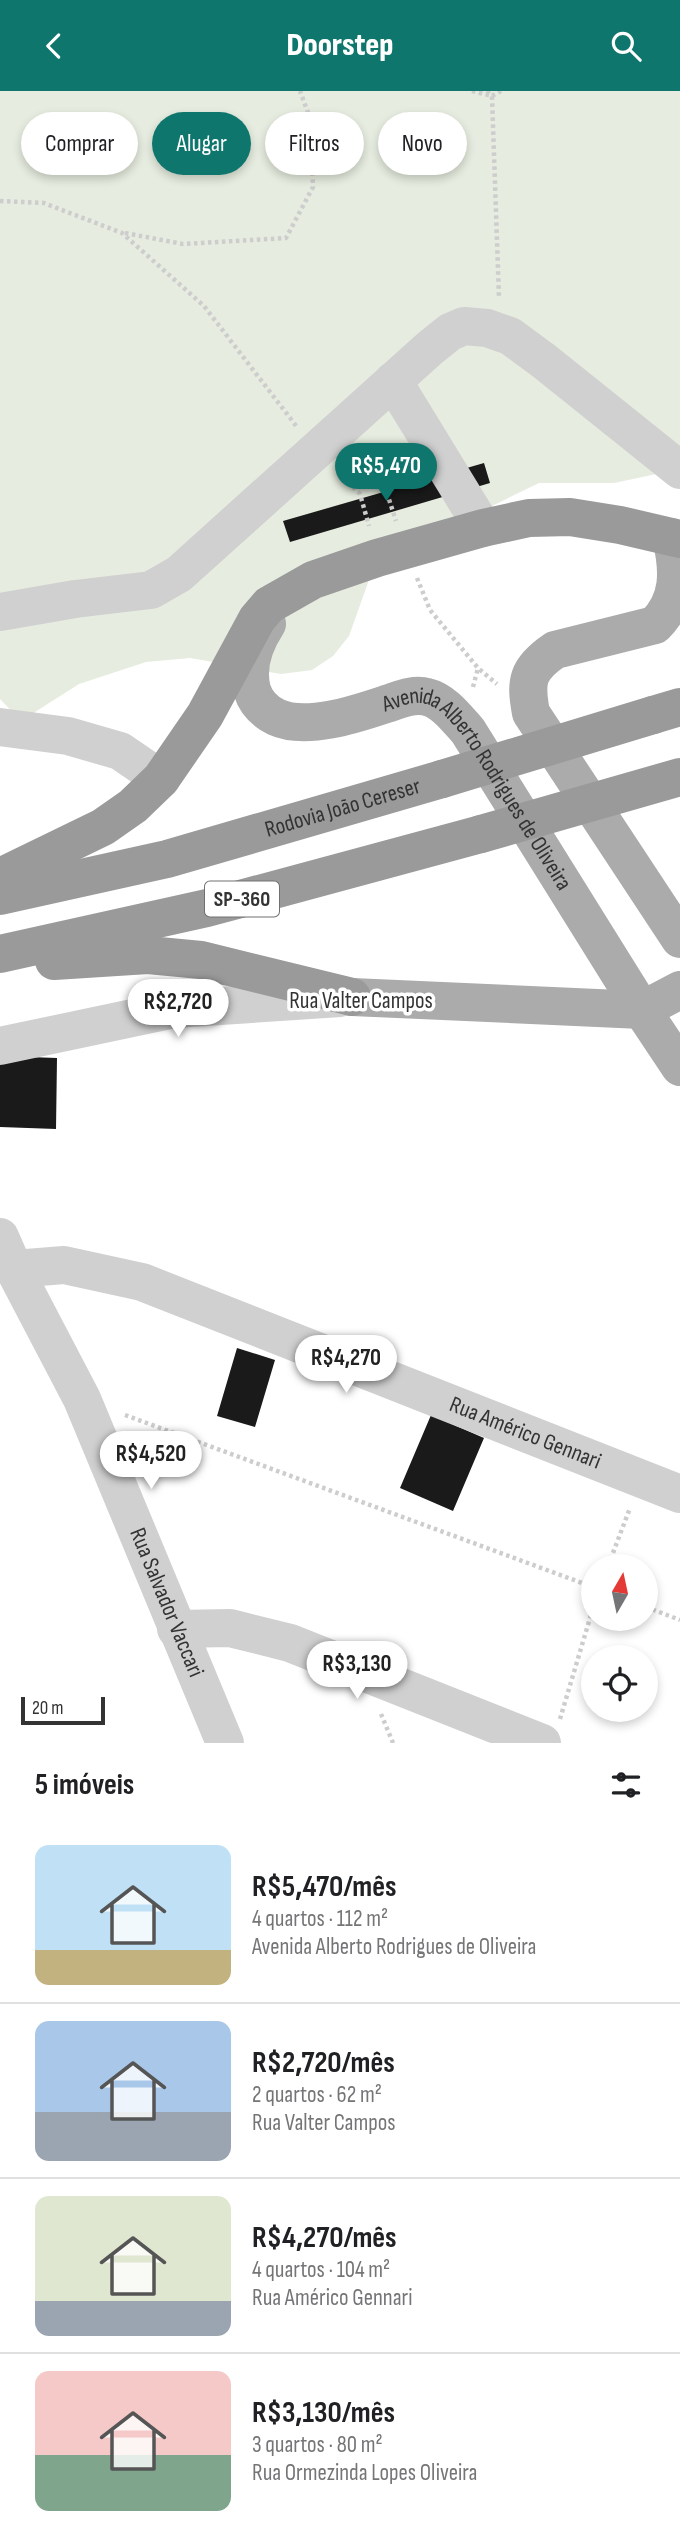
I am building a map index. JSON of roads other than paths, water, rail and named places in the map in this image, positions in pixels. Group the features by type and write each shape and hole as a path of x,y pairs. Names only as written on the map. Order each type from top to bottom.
{"highway":[{"path":"0,877 103,827 133,806 161,779 205,715 257,619 269,605 287,593 313,580 391,554 483,528 529,519 570,517 675,538"},
{"name":"Rodovia João Cereser","path":"0,896 167,859 667,711"},
{"name":"SP-360","path":"0,954 207,908 481,835 680,777"},
{"path":"0,966 148,955 201,960 352,997"}],"main road":[{"path":"675,538 678,585 676,598 667,615 655,625 555,650 530,672 526,690 531,713 680,939"},
{"name":"Avenida Alberto Rodrigues de Oliveira","path":"287,593 261,633 251,657 249,678 254,697 265,711 283,720 313,722 335,719 412,696 428,697 441,704 468,731 680,1067"},
{"path":"642,1010 680,990"},
{"name":"Rua Valter Campos","path":"352,997 642,1010"}],"street":[{"path":"0,612 151,590 179,574 393,381 450,332 464,326 487,328 510,336 680,470"},
{"path":"393,381 483,528"},
{"path":"0,727 68,736 120,751 161,779"},
{"name":"Rua Valter Campos","path":"0,1046 175,1009 352,997"},
{"name":"Rua Salvador Vaccari","path":"7,1253 82,1399 225,1743"},
{"name":"Rua Américo Gennari","path":"7,1253 142,1282 680,1494"},
{"path":"176,1629 230,1628 290,1643 549,1737"}]}
